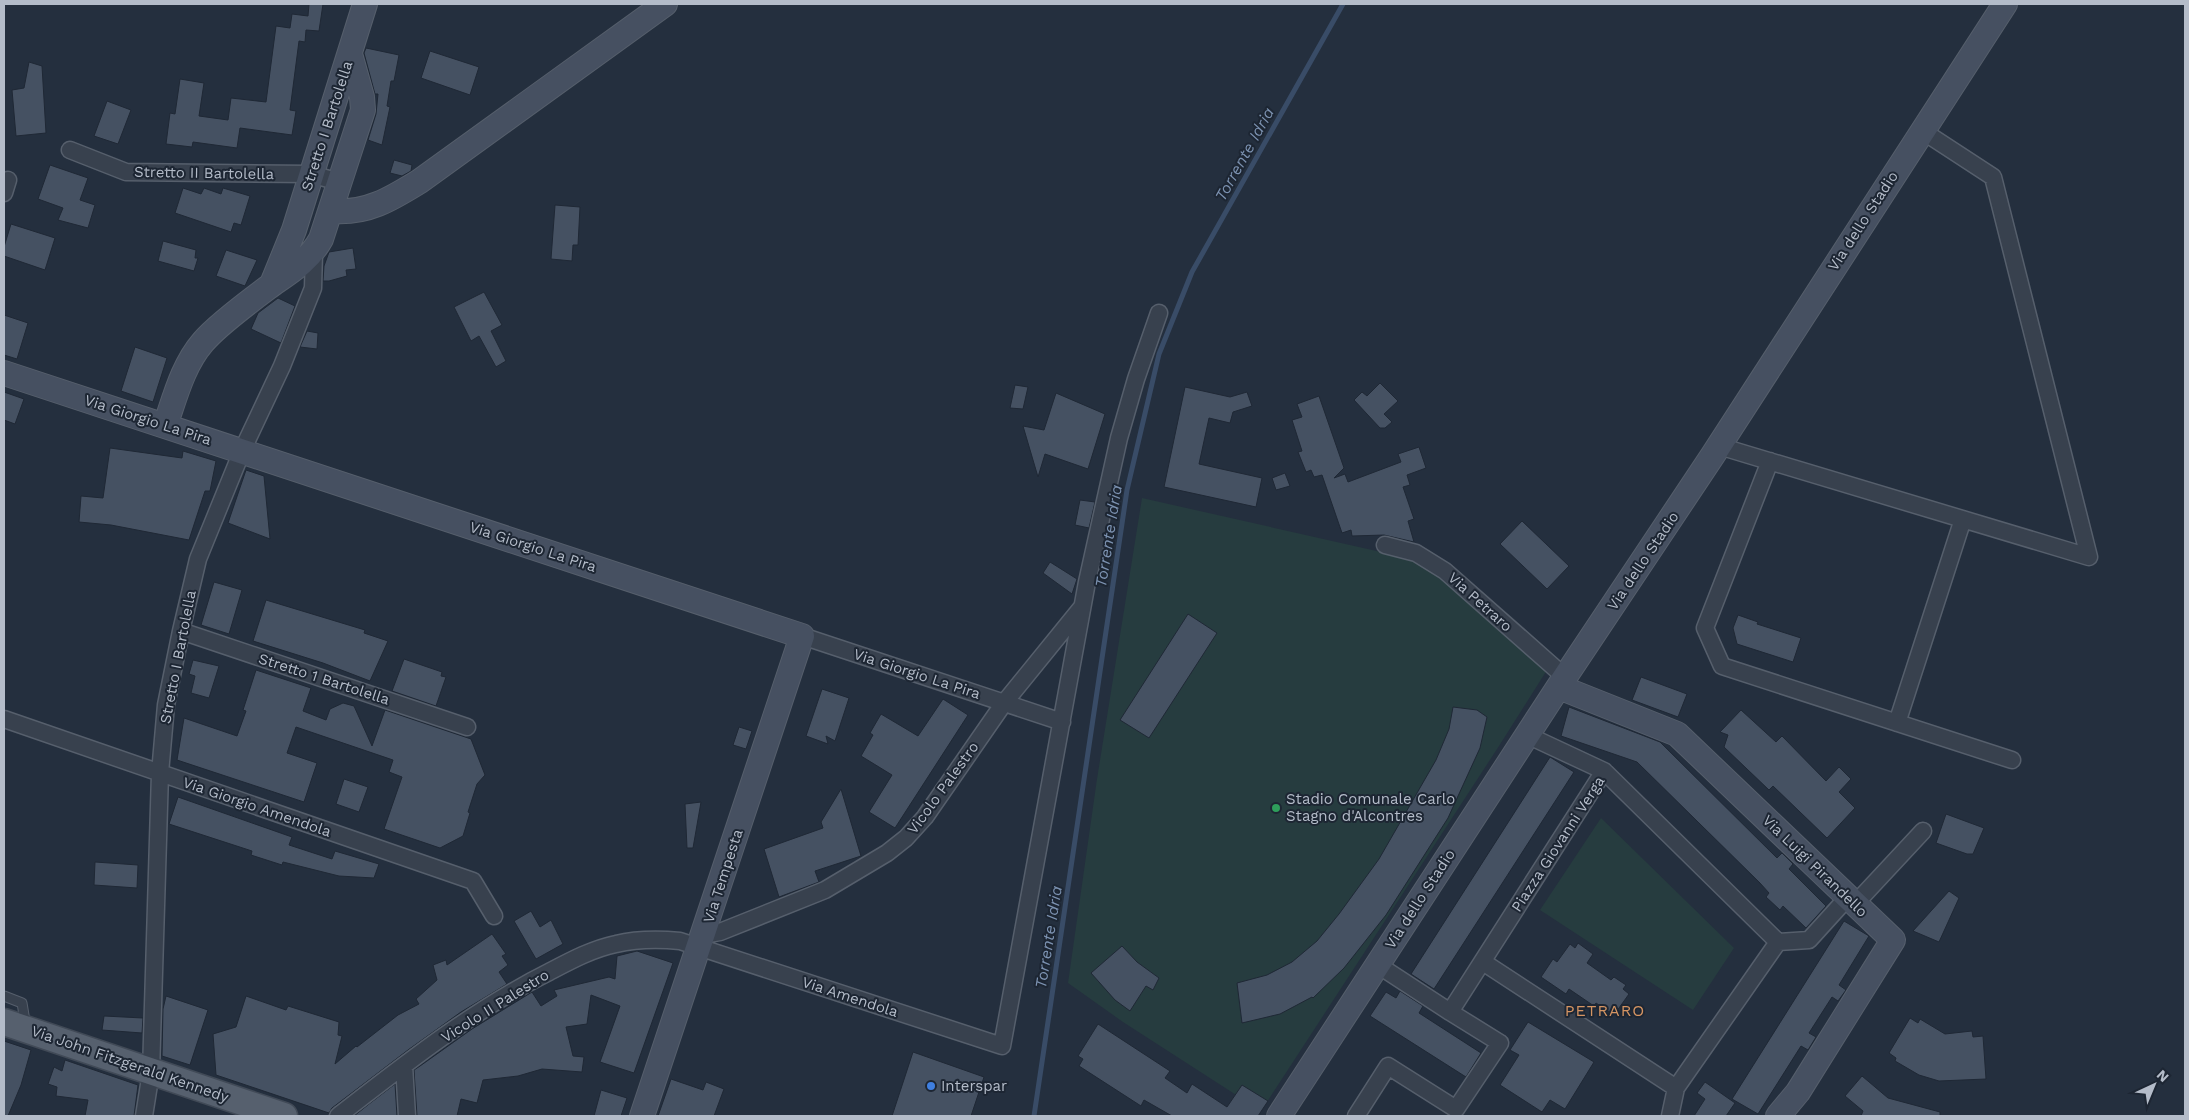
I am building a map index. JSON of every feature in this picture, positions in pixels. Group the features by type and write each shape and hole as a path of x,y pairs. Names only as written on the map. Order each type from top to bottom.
{"main road":[{"name":"Via John Fitzgerald Kennedy","path":"15,1026 284,1116"}],"street":[{"path":"350,54 365,4"},
{"path":"332,211 360,211 413,185 665,4"},
{"name":"Via dello Stadio","path":"1279,1116 1716,450 2005,4"},
{"name":"Stretto I Bartolella","path":"272,285 286,254 350,54"},
{"name":"Stretto I Bartolella","path":"272,285 304,262 317,245 332,211 339,182 363,110 362,97 350,54"},
{"path":"1716,450 1770,461 2089,557 1993,177 1922,130"},
{"name":"Stretto II Bartolella","path":"70,150 126,172 311,174 339,182"},
{"path":"294,230 299,238 317,245"},
{"name":"Stretto I Bartolella","path":"144,1116 151,1072 160,773 166,705 198,559 242,451 282,366 313,288 317,245"},
{"path":"165,426 188,365 203,342 272,285"},
{"path":"1062,722 1083,606 1119,438 1136,379 1159,313"},
{"name":"Via Giorgio La Pira","path":"4,373 1062,722"},
{"path":"1770,461 1705,628 1722,666 2012,760"},
{"path":"1897,723 1963,519"},
{"name":"Via Petraro","path":"1385,545 1416,553 1446,571 1562,682"},
{"name":"Vicolo Palestro","path":"701,941 825,890 887,853 906,838 925,816 1004,703 1083,606"},
{"name":"Stretto 1 Bartolella","path":"181,631 468,727"},
{"name":"Via Tempesta","path":"642,1116 802,636"},
{"name":"Via Luigi Pirandello","path":"1562,682 1677,734 1893,940 1798,1092 1778,1116"},
{"name":"Via Giorgio Amendola","path":"4,719 473,882 494,916"},
{"name":"Via Amendola","path":"701,941 1002,1046 1062,722"},
{"path":"1528,735 1604,771"},
{"name":"Piazza Giovanni Verga","path":"1450,1012 1604,771 1778,942"},
{"path":"1670,1116 1676,1088 1778,942 1809,940 1923,831"},
{"name":"Vicolo II Palestro","path":"338,1116 404,1065 504,996 571,960 595,950 636,940 701,941"},
{"path":"1483,962 1676,1088"},
{"path":"1356,1116 1388,1066 1453,1113 1500,1043 1378,964"},
{"path":"404,1065 407,1116"}],"lane":[{"path":"4,996 22,1003 15,1026"}],"green space":[{"name":"Stadio Comunale Carlo Stagno d'Alcontres","path":"1142,498 1412,559 1439,575 1547,670 1261,1111 1123,1022 1068,983 1097,779"},
{"path":"1601,818 1734,948 1693,1010 1540,910"}],"building":[{"path":"309,4 323,4 319,31 306,30 305,42 299,41 290,110 296,111 292,135 240,128 237,148 193,142 192,147 166,144 170,113 175,114 180,79 204,83 199,116 228,120 231,98 266,102 276,26 290,28 292,14 308,16"},
{"path":"366,48 399,55 394,81 391,81 387,106 390,107 382,145 368,140 376,114 378,94 375,94 364,53"},
{"path":"430,51 479,67 470,95 421,78"},
{"path":"29,62 42,66 46,133 16,136 12,90 24,88"},
{"path":"107,101 131,110 118,144 94,136"},
{"path":"394,160 412,165 411,171 402,176 390,173"},
{"path":"50,165 88,178 80,200 95,205 88,228 58,220 63,208 38,199"},
{"path":"183,188 201,194 204,188 221,194 223,188 250,196 241,225 234,223 231,232 175,213"},
{"path":"555,205 580,207 578,245 573,245 572,261 551,259"},
{"path":"11,224 55,238 45,270 4,256 4,247"},
{"path":"163,241 196,250 195,258 198,258 194,271 158,261"},
{"path":"353,248 356,269 346,270 347,276 323,281 324,266 329,252"},
{"path":"226,250 257,260 245,286 216,276"},
{"path":"484,292 502,325 491,331 506,361 496,367 479,336 471,341 454,307"},
{"path":"278,298 295,306 281,343 251,329 258,313"},
{"path":"4,315 28,323 17,359 4,355"},
{"path":"307,331 318,333 317,349 300,347"},
{"path":"135,347 167,358 153,402 121,391"},
{"path":"1380,383 1398,401 1384,414 1392,422 1385,428 1380,428 1354,400 1362,392 1367,396"},
{"path":"1015,385 1028,387 1023,409 1010,408"},
{"path":"1185,387 1230,397 1247,392 1252,406 1233,412 1230,423 1209,418 1199,464 1262,478 1256,507 1164,487"},
{"path":"4,392 24,399 15,424 4,420"},
{"path":"1056,393 1105,414 1088,469 1045,454 1038,477 1023,426 1044,430"},
{"path":"1319,396 1344,468 1334,478 1345,474 1348,482 1401,462 1398,454 1419,447 1426,468 1407,475 1410,485 1403,487 1414,519 1408,521 1414,542 1384,535 1352,536 1351,530 1342,533 1322,475 1314,477 1311,470 1306,472 1298,452 1302,451 1292,420 1302,417 1297,404"},
{"path":"110,448 182,458 183,451 216,461 210,491 205,491 189,540 111,525 79,522 81,496 103,498"},
{"path":"246,470 264,476 270,539 228,523"},
{"path":"1285,473 1290,486 1276,490 1272,478"},
{"path":"1080,500 1095,502 1089,528 1075,525"},
{"path":"1522,521 1569,566 1547,589 1500,544"},
{"path":"1050,562 1077,579 1072,594 1043,573"},
{"path":"214,582 242,590 229,634 201,625"},
{"path":"266,600 365,630 364,633 388,641 370,681 323,663 253,641"},
{"path":"1188,614 1217,633 1149,738 1120,720"},
{"path":"1738,615 1758,622 1757,624 1801,638 1793,662 1737,644 1733,628"},
{"path":"404,659 442,672 441,676 446,677 436,706 392,691"},
{"path":"193,660 219,666 209,698 191,693 195,676 189,674"},
{"path":"256,670 311,688 303,711 326,720 330,709 343,703 354,706 372,746 385,710 471,739 485,775 477,784 463,836 440,848 384,829 402,777 389,772 393,760 296,727 287,753 317,763 304,802 177,760 184,718 237,736 246,711 243,710"},
{"path":"1641,677 1687,694 1678,717 1632,700"},
{"path":"822,689 849,698 835,741 826,736 828,744 806,736"},
{"path":"943,699 968,715 895,828 869,812 892,775 861,756 873,735 870,733 881,714 918,736"},
{"path":"1453,707 1477,710 1487,717 1480,748 1448,818 1386,915 1344,968 1313,998 1280,1014 1242,1023 1237,983 1267,975 1292,962 1317,941 1339,914 1379,859 1436,760 1449,729"},
{"path":"1569,707 1660,742 1777,858 1782,853 1793,864 1789,869 1826,906 1806,928 1783,906 1780,910 1766,897 1769,893 1760,883 1637,762 1561,736"},
{"path":"1741,710 1776,742 1782,736 1826,781 1839,767 1851,779 1839,792 1855,808 1827,838 1773,786 1769,790 1724,747 1728,735 1720,732"},
{"path":"739,727 752,731 746,749 733,745"},
{"path":"1550,757 1574,772 1434,989 1411,974"},
{"path":"344,779 368,787 359,812 336,804"},
{"path":"841,789 861,856 815,871 819,882 779,897 764,849 823,828 821,822"},
{"path":"178,797 292,837 289,845 332,859 335,851 379,864 374,878 339,876 283,862 282,865 251,855 252,851 169,824"},
{"path":"701,802 693,848 687,848 685,804"},
{"path":"1946,814 1984,828 1973,854 1967,854 1936,843"},
{"path":"95,862 138,865 137,888 94,885"},
{"path":"1949,891 1959,898 1939,942 1913,931"},
{"path":"531,911 540,927 551,920 563,944 536,959 514,921"},
{"path":"1844,921 1869,936 1839,985 1846,990 1838,1001 1832,997 1809,1033 1816,1037 1808,1050 1801,1046 1758,1114 1732,1099"},
{"path":"492,934 506,954 502,956 508,965 499,972 507,984 461,1012 408,1050 332,1108 329,1113 216,1075 213,1034 236,1027 246,996 286,1010 288,1006 339,1022 338,1035 342,1036 335,1064 398,1015 419,1004 416,999 437,980 433,965 446,960 447,965"},
{"path":"1578,943 1593,954 1587,963 1611,980 1614,977 1626,985 1623,989 1629,994 1614,1015 1596,1003 1594,1006 1569,989 1566,994 1541,977 1553,959 1557,962 1570,944 1575,948"},
{"path":"1122,946 1137,962 1159,978 1153,990 1146,986 1130,1011 1115,1000 1091,973"},
{"path":"637,951 673,963 634,1073 600,1062 620,1006 591,995 587,1024 566,1027 573,1056 584,1057 582,1072 542,1069 518,1076 483,1080 477,1103 461,1099 457,1116 417,1116 414,1070 472,1029 532,992 541,1006 557,996 554,990 609,977 615,979 617,956"},
{"path":"1400,991 1423,1006 1419,1013 1481,1053 1466,1077 1370,1016 1386,992 1396,998"},
{"path":"166,996 208,1010 190,1065 162,1056 163,1009"},
{"path":"104,1016 143,1018 142,1033 102,1030"},
{"path":"1910,1018 1918,1023 1920,1019 1945,1034 1972,1031 1973,1037 1983,1036 1986,1079 1939,1081 1919,1075 1895,1061 1896,1058 1889,1053"},
{"path":"1528,1022 1594,1062 1565,1109 1550,1100 1542,1112 1500,1085 1519,1055 1510,1050"},
{"path":"1098,1024 1170,1071 1165,1078 1187,1093 1192,1084 1227,1107 1242,1085 1268,1101 1258,1116 1172,1116 1144,1100 1141,1106 1079,1066 1083,1059 1078,1056"},
{"path":"4,1041 31,1050 21,1085 8,1116 4,1116"},
{"path":"913,1052 984,1077 971,1116 892,1116"},
{"path":"65,1060 138,1085 134,1116 85,1116 88,1100 56,1096 57,1087 48,1084 54,1067 62,1071"},
{"path":"1862,1076 1888,1098 1940,1112 1940,1116 1861,1116 1863,1111 1845,1096"},
{"path":"671,1079 703,1090 706,1082 724,1089 714,1116 658,1116"},
{"path":"1705,1082 1735,1103 1726,1116 1694,1116 1705,1099 1697,1093"},
{"path":"395,1084 397,1116 354,1116 369,1104"},
{"path":"601,1090 627,1098 621,1116 594,1116"}],"waterway":[{"name":"Torrente Idria","path":"1034,1116 1127,490 1159,354 1192,272 1343,4"}],"place":[{"name":"Stadio Comunale Carlo Stagno d'Alcontres","path":"1276,808"},
{"name":"Interspar","path":"931,1086"}],"district":[{"name":"PETRARO","path":"1605,1010"}]}
